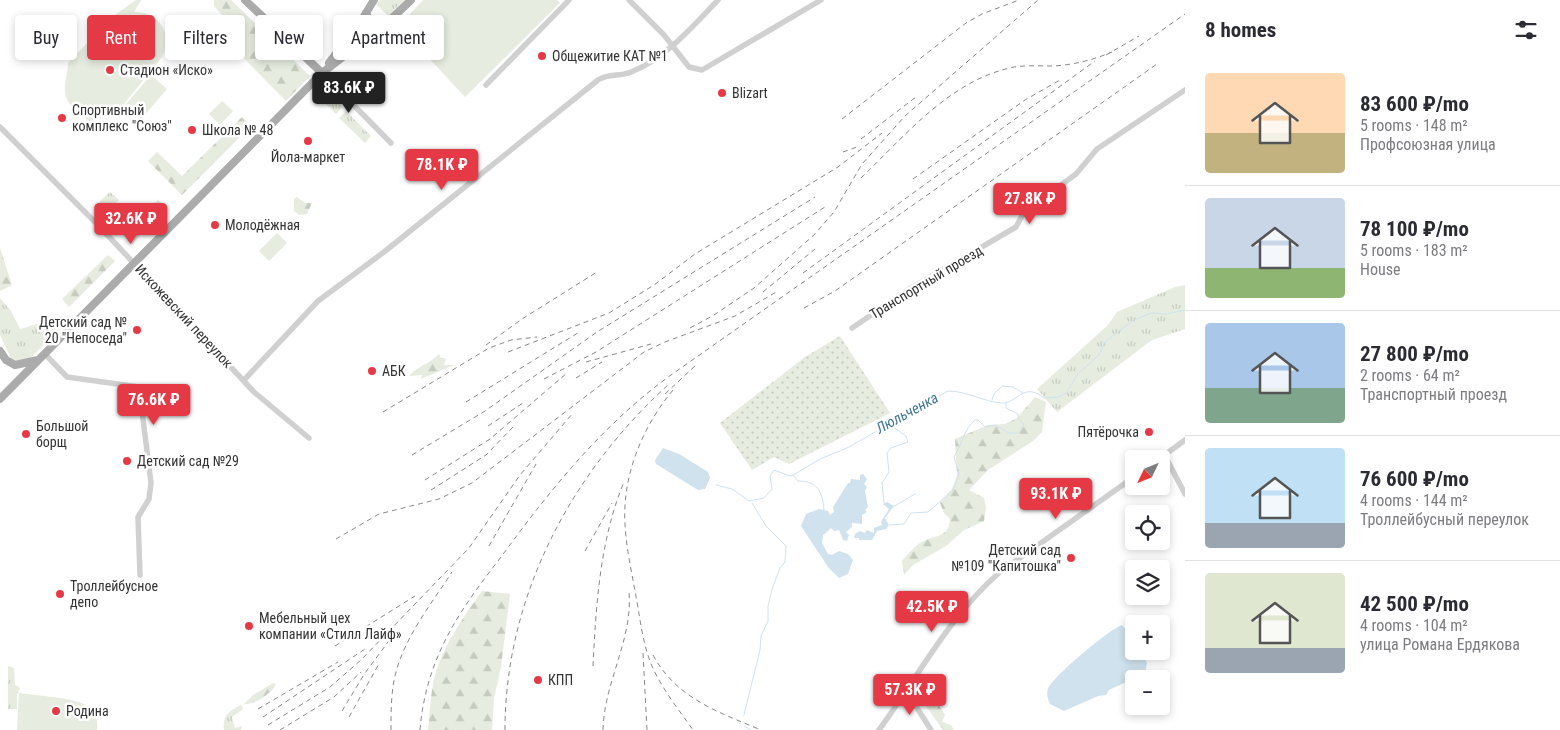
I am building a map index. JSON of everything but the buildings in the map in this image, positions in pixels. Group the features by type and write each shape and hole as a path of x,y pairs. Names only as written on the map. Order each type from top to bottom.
{"main road":[{"path":"244,0 322,73"},
{"path":"394,15 411,0"},
{"path":"322,73 366,13 372,1"},
{"path":"0,399 322,73 338,60"},
{"path":"0,351 6,360 15,365 42,357"}],"street":[{"path":"486,85 569,0"},
{"path":"629,0 664,35 689,67 702,70 821,0"},
{"path":"244,380 318,301 384,252 598,80 610,74 632,72 672,46 718,0"},
{"path":"322,73 391,143"},
{"name":"Транспортный проезд","path":"852,328 908,290 1016,227 1024,212 1076,174 1097,149 1185,90"},
{"name":"Искожевский переулок","path":"0,127 134,263 254,392 309,438"},
{"path":"42,357 67,377 139,387 151,482 149,499 138,517 140,575"},
{"path":"1170,450 1185,440"},
{"path":"1170,465 1185,494"},
{"path":"879,730 907,692 935,647 981,588 1000,572 1125,483"},
{"path":"907,692 931,730"}],"green space":[{"name":"Стадион «Иско»","path":"136,0 141,0 134,12 148,15 115,15"},
{"path":"214,0 231,0 255,23 255,60 293,60 310,76 286,101 245,59 245,15 222,15 214,6"},
{"path":"380,0 404,0 389,15 376,4"},
{"path":"423,0 557,0 560,3 465,97 431,60 444,60 444,15 410,14"},
{"name":"Стадион «Иско»","path":"155,19 162,26 165,33 165,49 162,57 116,114 111,113 95,119 99,129 78,112 66,97 65,88 68,63 71,60 77,60 77,54 87,43 87,60 155,60"},
{"path":"151,75 167,89 141,119 125,105"},
{"path":"331,94 343,107 336,114 323,101"},
{"path":"222,101 233,111 220,125 209,114"},
{"path":"346,111 371,136 365,143 339,118"},
{"path":"242,117 251,126 182,195 148,161 157,152 182,176"},
{"path":"110,192 119,200 108,211 99,202"},
{"path":"297,197 305,203 312,203 307,214 299,215 294,211 294,199"},
{"path":"158,200 166,208 132,244 123,235"},
{"path":"277,233 287,243 269,261 259,251"},
{"path":"0,248 12,285 0,291"},
{"path":"108,255 115,261 69,307 62,299"},
{"path":"1185,285 1185,329 1152,340 1057,412 1037,389 1108,325 1117,312 1175,287"},
{"path":"0,298 11,311 20,329 65,316 68,320 67,323 30,358 20,363 12,360 0,335"},
{"path":"840,336 890,413 789,464 774,457 752,470 720,423 805,357"},
{"path":"439,354 441,358 446,359 444,365 454,365 421,379 422,375 409,376 417,369"},
{"path":"1035,397 1046,402 1042,432 1033,441 988,470 969,490 984,498 986,507 984,521 964,530 946,546 913,565 904,575 902,561 910,552 922,542 943,534 948,529 950,519 944,513 940,503 952,489 957,476 955,439 988,425 1005,424 1017,418"},
{"path":"482,591 510,594 501,667 494,698 492,730 428,730 431,695 436,671 446,647"},
{"path":"8,666 14,668 15,685 20,688 17,694 17,709 8,709"},
{"path":"273,683 276,684 274,688 262,698 253,703 244,704 253,695"},
{"path":"929,690 945,715 942,722 951,725 954,730 943,730 917,693 922,694"},
{"name":"Родина","path":"19,693 64,699 88,706 96,716 97,730 17,730"},
{"path":"241,705 243,709 232,717 235,728 242,726 241,730 224,730 224,721 227,714"}],"water":[{"path":"663,448 679,454 708,472 710,478 705,489 698,490 656,464 655,460"},
{"path":"863,474 867,479 864,484 867,487 865,491 868,507 865,510 867,512 862,515 862,524 852,523 852,527 846,532 849,535 847,541 843,540 839,530 834,531 831,528 823,535 822,543 828,554 832,555 839,551 848,554 853,560 848,574 839,578 828,567 801,526 806,514 819,509 828,511 830,515 834,512 833,507 851,479 860,480 860,475"},
{"path":"887,502 894,506 885,518 889,525 886,529 877,531 872,540 854,538 855,534 860,531 865,533 867,530 874,533 874,528 882,525 881,522 889,509 883,504"},
{"path":"1122,625 1125,628 1125,660 1146,660 1146,670 1125,670 1125,682 1109,690 1106,695 1098,696 1064,711 1050,704 1047,693 1052,683 1082,654"}],"waterway":[{"name":"Люльченка","path":"716,485 732,489 749,501 764,498 772,489 770,476 774,470 790,476 793,475 820,459 847,448 948,391 955,391 1002,403 1012,400 1025,392 1037,393 1044,398 1059,397 1066,393 1078,374 1099,355 1105,342 1132,321 1151,313 1166,314 1185,310"},
{"path":"992,400 994,394 1002,386 1013,387 1023,393"},
{"path":"890,525 904,524 911,513 928,512 953,490 959,474 954,457 966,432 975,420 978,420 985,427 995,425 1009,433 1018,433 1024,424 1019,420 1018,414 1006,408 1006,403"},
{"path":"884,503 882,483 889,472 887,453 891,448 908,442 906,436 890,425"},
{"path":"793,475 798,481 805,481 818,489 824,511"},
{"path":"893,507 915,494"},
{"path":"744,715 760,650 761,636 768,621 768,606 772,589 780,568 785,562 786,546 766,526 752,503"},
{"path":"744,726 751,730"}],"railway":[{"path":"842,119 966,23 982,14 1019,0"},
{"path":"690,328 714,315 754,288 814,235 834,212 862,164 905,116 1038,0"},
{"path":"420,730 426,692 434,665 444,643 466,605 558,483 600,436 646,394 671,375 1185,14"},
{"path":"1106,55 1139,36"},
{"path":"861,178 930,111 949,96 969,84 991,74 1014,67 1068,65 1112,52"},
{"path":"803,273 1095,61"},
{"path":"804,308 835,291 1157,64"},
{"path":"913,179 1025,100 1060,80"},
{"path":"861,139 916,97"},
{"path":"508,352 609,313 654,285 695,254 838,167 882,133"},
{"path":"843,152 860,146"},
{"path":"412,455 485,411 597,332 815,197"},
{"path":"544,379 596,352 825,207"},
{"path":"763,292 815,249"},
{"path":"486,345 522,319 597,272"},
{"path":"336,539 379,514 439,499 472,483 644,352 665,342 735,316 778,291"},
{"path":"466,402 581,331"},
{"path":"383,412 489,348 511,340 537,337"},
{"path":"586,362 651,344"},
{"path":"576,378 602,362"},
{"path":"665,394 696,365"},
{"path":"425,480 490,439 567,373"},
{"path":"505,730 508,681 517,632 531,586 550,541 574,498 602,457 633,420 668,385"},
{"path":"673,390 652,419 637,452 627,487 625,524 630,566 646,648 652,666 661,683 693,730"},
{"path":"488,426 523,403"},
{"path":"268,725 330,687 361,660 469,548 520,475 573,413"},
{"path":"431,490 486,455 514,426"},
{"path":"489,546 536,464"},
{"path":"593,666 598,596 604,549 609,526 624,482"},
{"path":"585,551 612,503"},
{"path":"391,730 393,686 400,658 420,620 452,572"},
{"path":"603,730 608,695 627,627 629,592"},
{"path":"335,646 415,596"},
{"path":"342,711 365,673 394,634"},
{"path":"263,717 365,649"},
{"path":"643,653 647,730"},
{"path":"653,655 662,670 686,693 714,710 761,730"},
{"path":"258,709 338,662"},
{"path":"349,717 380,662"},
{"path":"280,730 334,697 361,672"}],"place":[{"name":"Общежитие КАТ №1","path":"542,56"},
{"name":"Стадион «Иско»","path":"110,70"},
{"name":"Blizart","path":"722,93"},
{"name":"Спортивный комплекс \"Союз\"","path":"62,118"},
{"name":"Школа № 48","path":"192,130"},
{"name":"Йола-маркет","path":"308,141"},
{"name":"Молодёжная","path":"215,225"},
{"name":"Детский сад № 20 \"Непоседа\"","path":"137,330"},
{"name":"АБК","path":"372,371"},
{"name":"Пятёрочка","path":"1149,432"},
{"name":"Большой борщ","path":"26,434"},
{"name":"Детский сад №29","path":"127,461"},
{"name":"Детский сад №109 \"Капитошка\"","path":"1071,558"},
{"name":"Троллейбусное депо","path":"60,594"},
{"name":"Мебельный цех компании «Стилл Лайф»","path":"249,626"},
{"name":"КПП","path":"538,680"},
{"name":"Родина","path":"56,711"}]}
